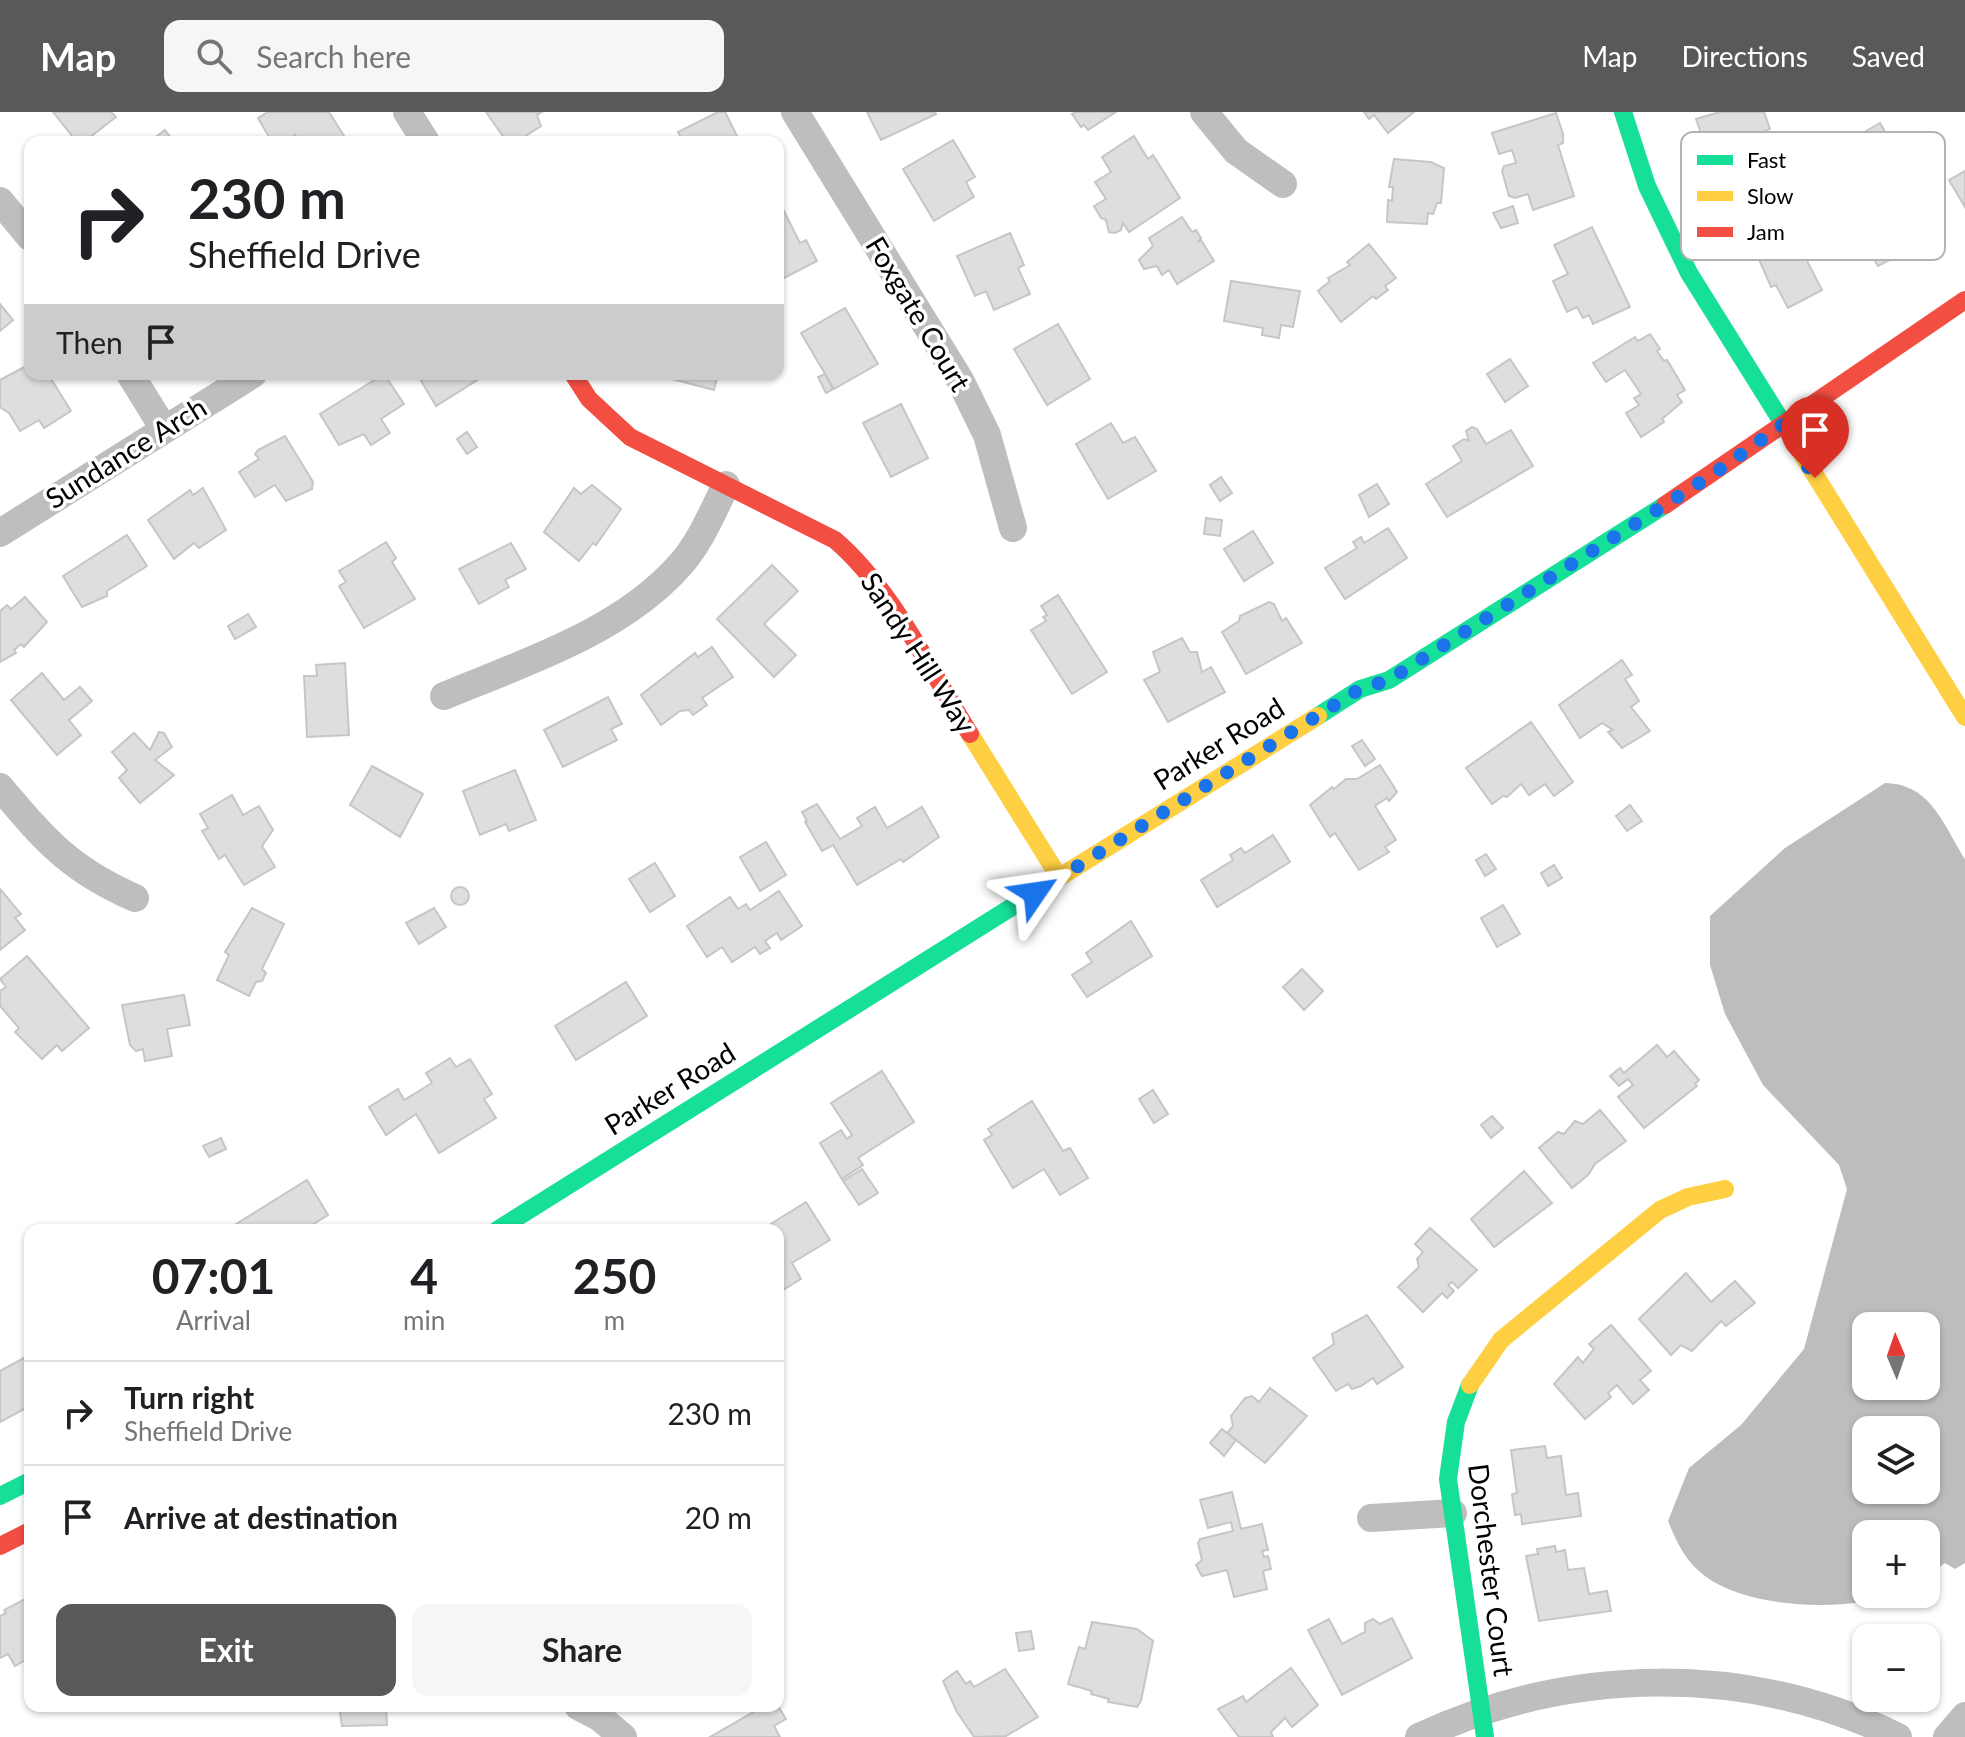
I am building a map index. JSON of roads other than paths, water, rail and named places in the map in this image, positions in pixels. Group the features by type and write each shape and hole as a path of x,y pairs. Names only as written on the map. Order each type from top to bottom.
{"street":[{"path":"407,112 422,136"},
{"name":"Foxgate Court","path":"795,112 960,380 987,435 1013,528"},
{"path":"1204,112 1236,151 1283,184"},
{"path":"1623,112 1647,186 1681,256"},
{"path":"0,201 24,230"},
{"path":"1683,260 1965,717"},
{"name":"Parker Road","path":"507,1224 1360,689 1389,680 1712,475 1965,300"},
{"path":"134,380 164,429"},
{"name":"Sundance Arch","path":"0,533 243,380"},
{"name":"Sandy Hill Way","path":"577,380 589,399 630,437 835,540 856,558 877,585 1059,877"},
{"path":"444,696 548,652 647,595 690,553 726,485"},
{"path":"0,787 53,850 99,882 135,898"},
{"name":"Dorchester Court","path":"1483,1724 1448,1479 1449,1449 1458,1409 1486,1357 1635,1227 1688,1197 1725,1189"},
{"path":"0,1496 24,1484"},
{"path":"1371,1518 1453,1513"},
{"path":"0,1546 24,1534"},
{"path":"1419,1737 1483,1724 1524,1699 1609,1684 1708,1684 1752,1690 1825,1708 1898,1737"},
{"path":"589,1712 623,1737"},
{"path":"1947,1737 1965,1716"}]}
